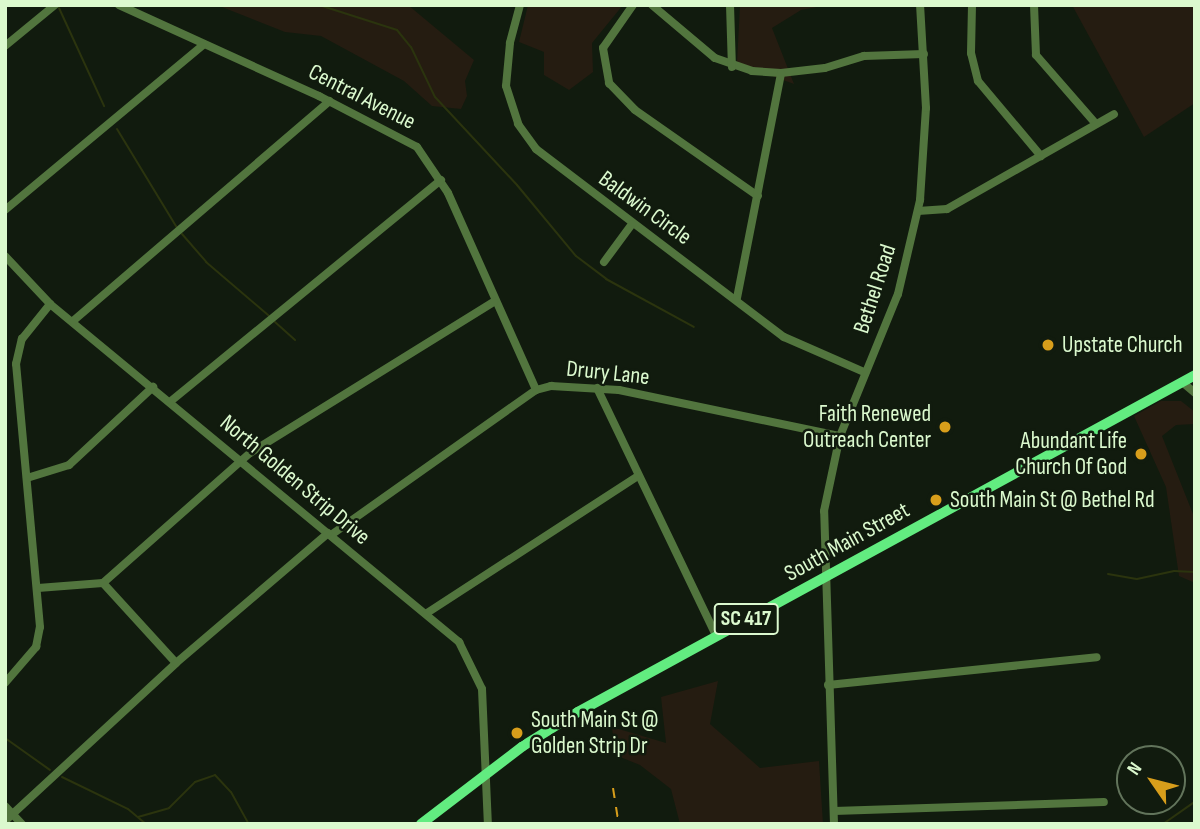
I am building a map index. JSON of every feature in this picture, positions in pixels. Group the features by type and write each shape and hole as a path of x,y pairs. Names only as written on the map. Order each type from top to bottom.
{"main road":[{"name":"South Main Street","path":"421,824 486,773 578,712 1195,375"}],"street":[{"path":"5,46 55,5"},
{"name":"Central Avenue","path":"118,5 330,102 410,142 441,180 536,390"},
{"path":"509,5 520,7"},
{"path":"633,5 603,48 609,83 635,110 758,197"},
{"path":"652,5 715,58 733,67 781,73 825,68 864,56 924,54"},
{"path":"730,5 733,67"},
{"name":"Bethel Road","path":"834,824 823,577 824,511 840,436 864,372 898,295 918,211 926,145 920,5"},
{"path":"972,5 971,53 978,81 1041,156"},
{"path":"1034,5 1036,55 1096,124"},
{"name":"Baldwin Circle","path":"520,7 506,74 518,124 544,157 632,224 737,298 784,337 864,372"},
{"path":"5,210 204,44"},
{"path":"737,298 781,73"},
{"path":"73,321 330,102"},
{"path":"918,211 947,209 1114,114"},
{"path":"171,401 441,180"},
{"path":"604,262 632,224"},
{"name":"North Golden Strip Drive","path":"5,256 50,304 171,401 459,642 478,676 484,703 488,824"},
{"path":"38,588 103,583 241,460 494,302"},
{"path":"5,683 36,648 40,627 17,354 25,334 50,304"},
{"path":"1182,382 1195,393"},
{"name":"Drury Lane","path":"5,821 176,663 329,534 536,390 572,385 597,388 840,436"},
{"path":"27,478 69,465 153,387"},
{"path":"597,388 716,635"},
{"path":"427,613 638,476"},
{"path":"103,583 176,663"},
{"path":"828,685 1097,657"},
{"path":"834,811 1104,802"},
{"path":"5,806 22,824"}],"shaded area":[{"path":"217,5 408,5 474,60 465,81 467,96 461,109 432,106 404,81 321,36 285,32"},
{"path":"528,5 623,5 592,43 593,72 569,90 544,75 544,52 519,42"},
{"path":"740,5 828,5 801,10 772,28 794,84 737,63"},
{"path":"1072,5 1195,5 1195,103 1144,137"},
{"path":"1161,401 1181,401 1195,412 1195,424 1176,425 1162,436 1195,519 1195,583 1179,576 1166,487 1134,416"},
{"path":"718,681 710,724 760,768 819,761 823,824 680,824 671,789 640,765 615,755 612,727 666,743 661,697"}],"waterway":[{"path":"319,5 397,30 411,47 435,97 517,185 576,256 606,279 694,327"},
{"path":"59,8 104,106"},
{"path":"117,129 176,226"},
{"path":"182,234 206,262 268,315"},
{"path":"275,322 295,340"},
{"path":"1108,574 1137,579 1174,571 1195,572"},
{"path":"5,738 50,770"},
{"path":"138,817 169,808 195,782 215,775 231,792 249,824"},
{"path":"62,777 128,809 146,824"},
{"path":"1163,824 1195,802"}],"railway":[{"path":"613,788 619,824"}],"place":[{"name":"Upstate Church","path":"1048,345"},
{"name":"Faith Renewed Outreach Center","path":"945,427"},
{"name":"Abundant Life Church Of God","path":"1141,454"},
{"name":"South Main St @ Bethel Rd","path":"936,500"},
{"name":"South Main St @ Golden Strip Dr","path":"517,733"}]}
